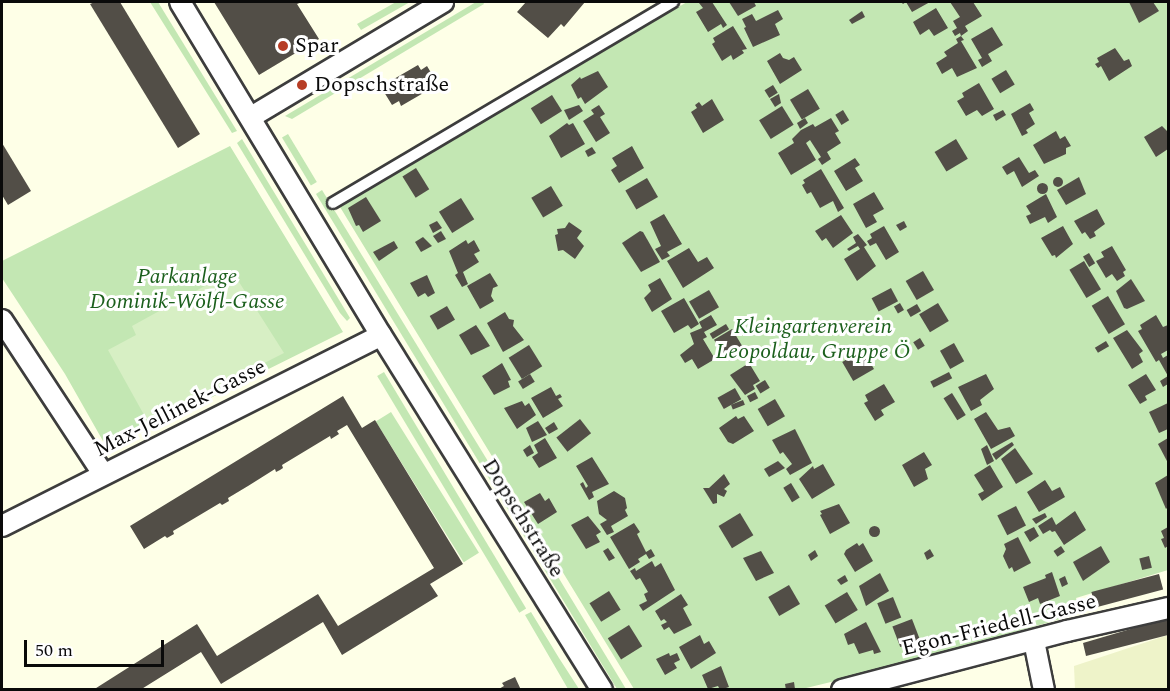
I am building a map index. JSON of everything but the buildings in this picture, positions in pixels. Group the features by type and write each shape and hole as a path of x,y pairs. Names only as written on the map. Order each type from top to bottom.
{"street":[{"name":"Dopschstraße","path":"180,2 381,335 602,690"},
{"path":"251,117 443,2"},
{"path":"2,320 103,474"},
{"name":"Max-Jellinek-Gasse","path":"2,526 381,335"},
{"name":"Egon-Friedell-Gasse","path":"842,690 1067,631 1168,608"},
{"path":"1034,641 1044,690"}],"lane":[{"path":"333,203 673,2"}],"green space":[{"path":"150,2 158,2 237,131 232,133"},
{"path":"396,2 410,2 361,30 357,24"},
{"path":"476,2 484,4 292,119 285,116"},
{"name":"Kleingartenverein Leopoldau, Gruppe Ö","path":"687,2 1168,2 1168,570 1076,598 1081,613 897,666 802,689 634,689 340,207"},
{"path":"288,134 317,182 311,186 282,138"},
{"path":"242,139 350,318 347,321 237,143"},
{"name":"Parkanlage Dominik-Wölfl-Gasse","path":"230,146 343,332 116,445 103,441 65,374 2,278 2,261"},
{"path":"322,190 626,689 617,689 316,194"},
{"path":"232,271 284,353 148,422 108,350 136,335 132,326"},
{"path":"384,372 526,609 519,613 377,376"},
{"path":"391,412 479,553 464,562 376,422"},
{"path":"531,612 579,689 568,689 525,615"},
{"path":"1168,635 1168,689 1075,689 1074,666"}],"place":[{"name":"Spar","path":"283,46"},
{"name":"Dopschstraße","path":"302,85"}]}
